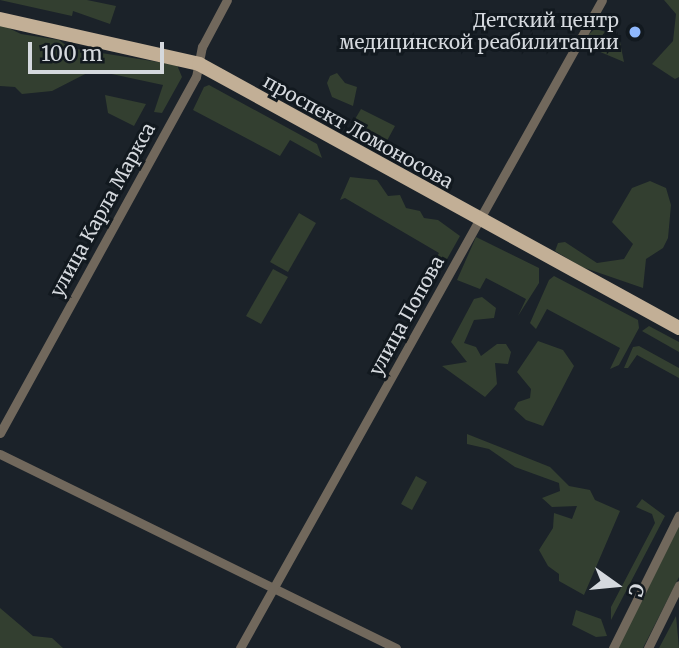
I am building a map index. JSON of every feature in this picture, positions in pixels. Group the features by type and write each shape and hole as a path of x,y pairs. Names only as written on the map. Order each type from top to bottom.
{"main road":[{"name":"проспект Ломоносова","path":"0,19 199,64 480,221 679,328"}],"street":[{"name":"улица Карла Маркса","path":"0,433 194,82 202,47 227,0"},
{"name":"улица Попова","path":"240,648 602,0"},
{"path":"0,454 396,648"},
{"path":"613,648 679,514"},
{"path":"648,648 679,585"}],"green space":[{"path":"0,0 87,0 116,6 110,24 73,11 72,16"},
{"path":"664,0 679,0 679,77 675,79 652,64 673,41 676,14"},
{"path":"0,24 21,34 59,40 70,48 177,65 182,77 162,113 154,112 163,85 93,70 52,91 22,94 15,87 0,86"},
{"path":"595,29 611,33 620,42 624,62 586,46 585,37"},
{"path":"337,73 345,83 357,87 353,106 332,97 327,83 330,76"},
{"path":"209,85 317,144 322,158 290,140 280,156 193,110 204,87"},
{"path":"105,95 146,104 134,126 108,113"},
{"path":"361,109 395,126 382,150 348,131"},
{"path":"350,177 377,180 388,196 400,195 406,208 420,211 424,218 438,220 460,236 392,357 410,313 406,308 439,253 345,198 340,200"},
{"path":"650,181 666,188 671,205 668,238 663,248 646,259 643,288 582,267 555,251 558,243 565,242 597,263 624,259 633,244 612,222 632,188"},
{"path":"299,213 316,223 288,272 270,262"},
{"path":"476,237 539,268 539,283 518,316 526,299 486,278 480,289 457,280"},
{"path":"273,269 288,277 261,324 246,316"},
{"path":"554,276 638,320 639,328 619,365 610,369 620,348 547,309 536,329 530,323 549,280"},
{"path":"482,297 496,308 494,318 474,320 464,343 476,347 481,356 497,344 506,344 511,352 508,364 495,363 497,384 485,397 442,366 467,362 451,342 474,299"},
{"path":"649,326 679,342 679,352 642,331"},
{"path":"538,341 563,350 574,366 543,426 526,420 514,409 518,402 530,398 531,389 517,372"},
{"path":"639,346 679,368 679,378 637,355 628,368 624,368 633,347"},
{"path":"467,434 550,467 569,486 590,490 595,500 620,511 584,595 559,581 559,574 548,566 539,550 553,528 554,513 572,519 577,506 552,507 542,498 560,491 559,483 515,467 489,449 467,444"},
{"path":"416,476 427,482 412,510 401,504"},
{"path":"642,499 665,516 611,620 611,607 655,523 652,514 636,507"},
{"path":"679,523 679,577 643,648 617,648"},
{"path":"0,608 33,636 52,638 63,648 0,648"},
{"path":"576,610 601,619 607,636 596,637 572,625"},
{"path":"676,616 679,648 659,648"}],"place":[{"name":"Детский центр медицинской реабилитации","path":"635,32"}]}
